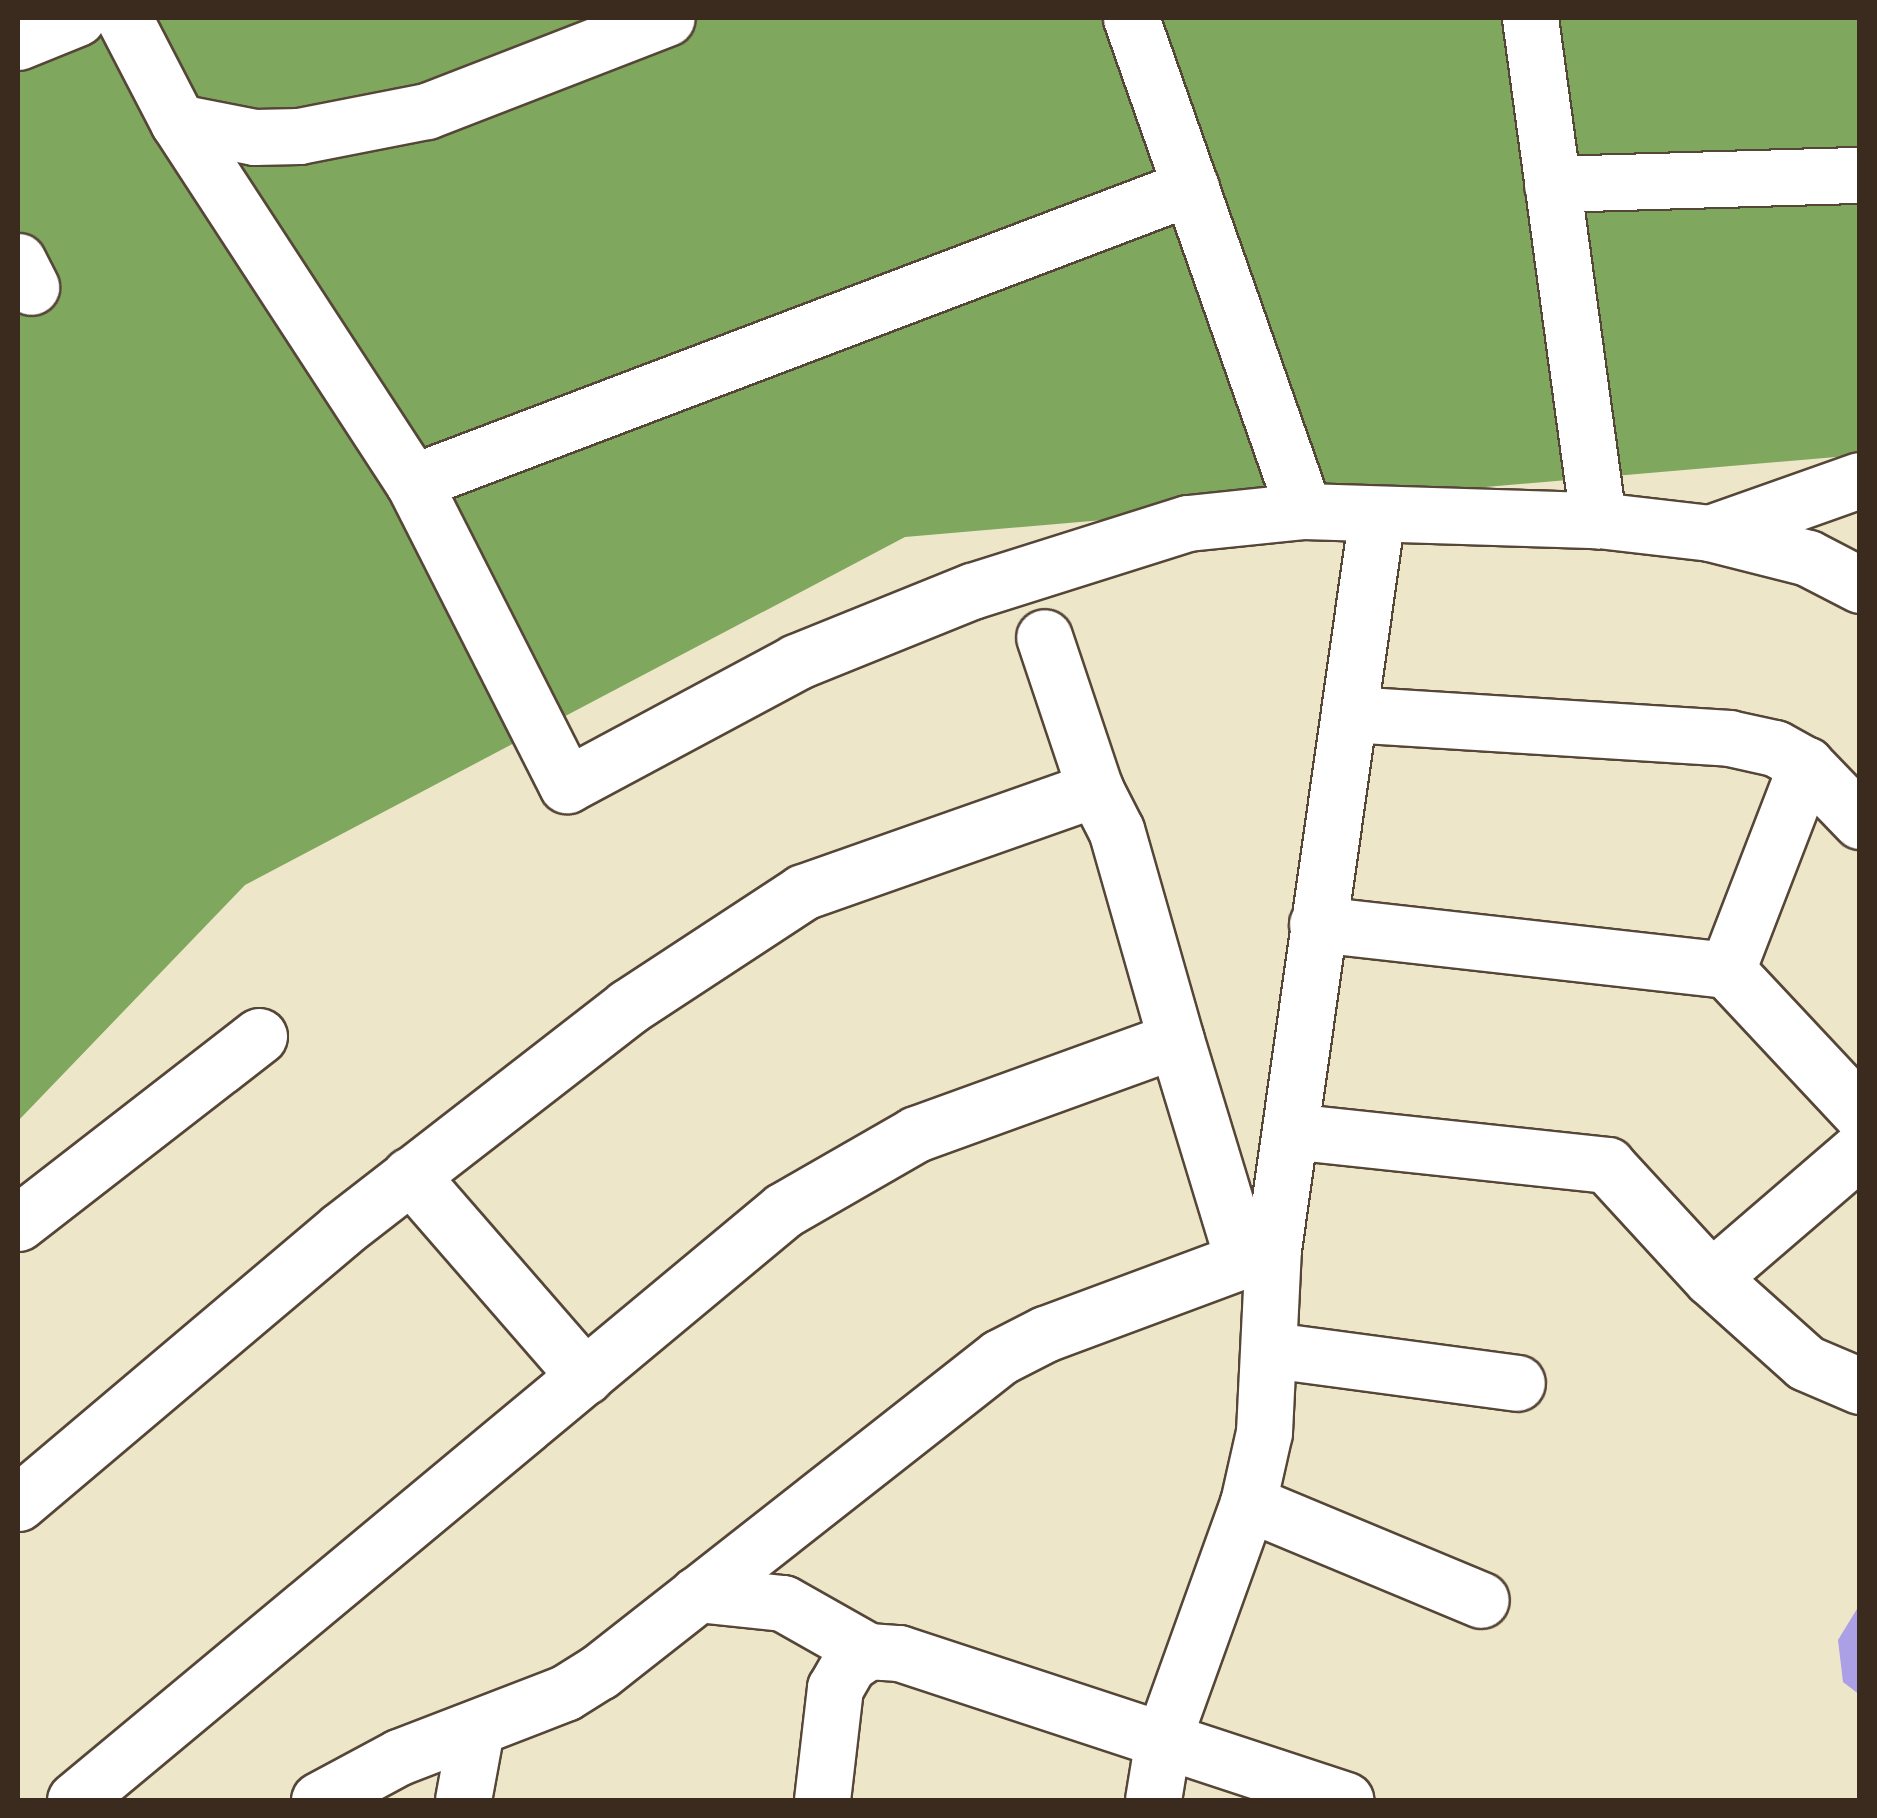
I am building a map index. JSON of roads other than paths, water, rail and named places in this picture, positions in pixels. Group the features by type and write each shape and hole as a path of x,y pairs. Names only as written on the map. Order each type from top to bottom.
{"street":[{"path":"18,42 77,18"},
{"path":"124,18 178,122 413,482 567,785 796,662 972,590 1188,523 1304,511 1598,520 1710,533 1808,558 1860,586"},
{"path":"178,122 255,137 300,136 427,112 666,18"},
{"path":"1132,18 1304,511"},
{"path":"1530,18 1598,520"},
{"path":"1552,184 1860,175"},
{"path":"413,482 1191,187"},
{"path":"1710,533 1860,480"},
{"path":"1258,1255 1290,1131 1378,514"},
{"path":"1044,637 1095,788 1116,830 1176,1040 1258,1255 1271,1350 1264,1432 1248,1502 1163,1739 1153,1800"},
{"path":"1349,714 1730,738 1774,748 1806,766 1860,821"},
{"path":"1727,970 1806,766"},
{"path":"18,1503 410,1176 628,1008 803,892 1095,788"},
{"path":"1317,924 1727,970 1860,1112"},
{"path":"19,1219 259,1036"},
{"path":"74,1800 784,1210 848,1168 916,1134 1176,1040"},
{"path":"1290,1131 1608,1165 1711,1278 1806,1363 1860,1386"},
{"path":"1711,1278 1860,1150"},
{"path":"410,1176 585,1376"},
{"path":"319,1800 399,1757 565,1693 1000,1357 1044,1334 1258,1255"},
{"path":"1271,1350 1517,1383"},
{"path":"1248,1502 1482,1600"},
{"path":"696,1594 783,1603 868,1651 899,1653 1345,1800"},
{"path":"822,1800 835,1688 849,1664 868,1651"},
{"path":"464,1800 476,1729"}]}
